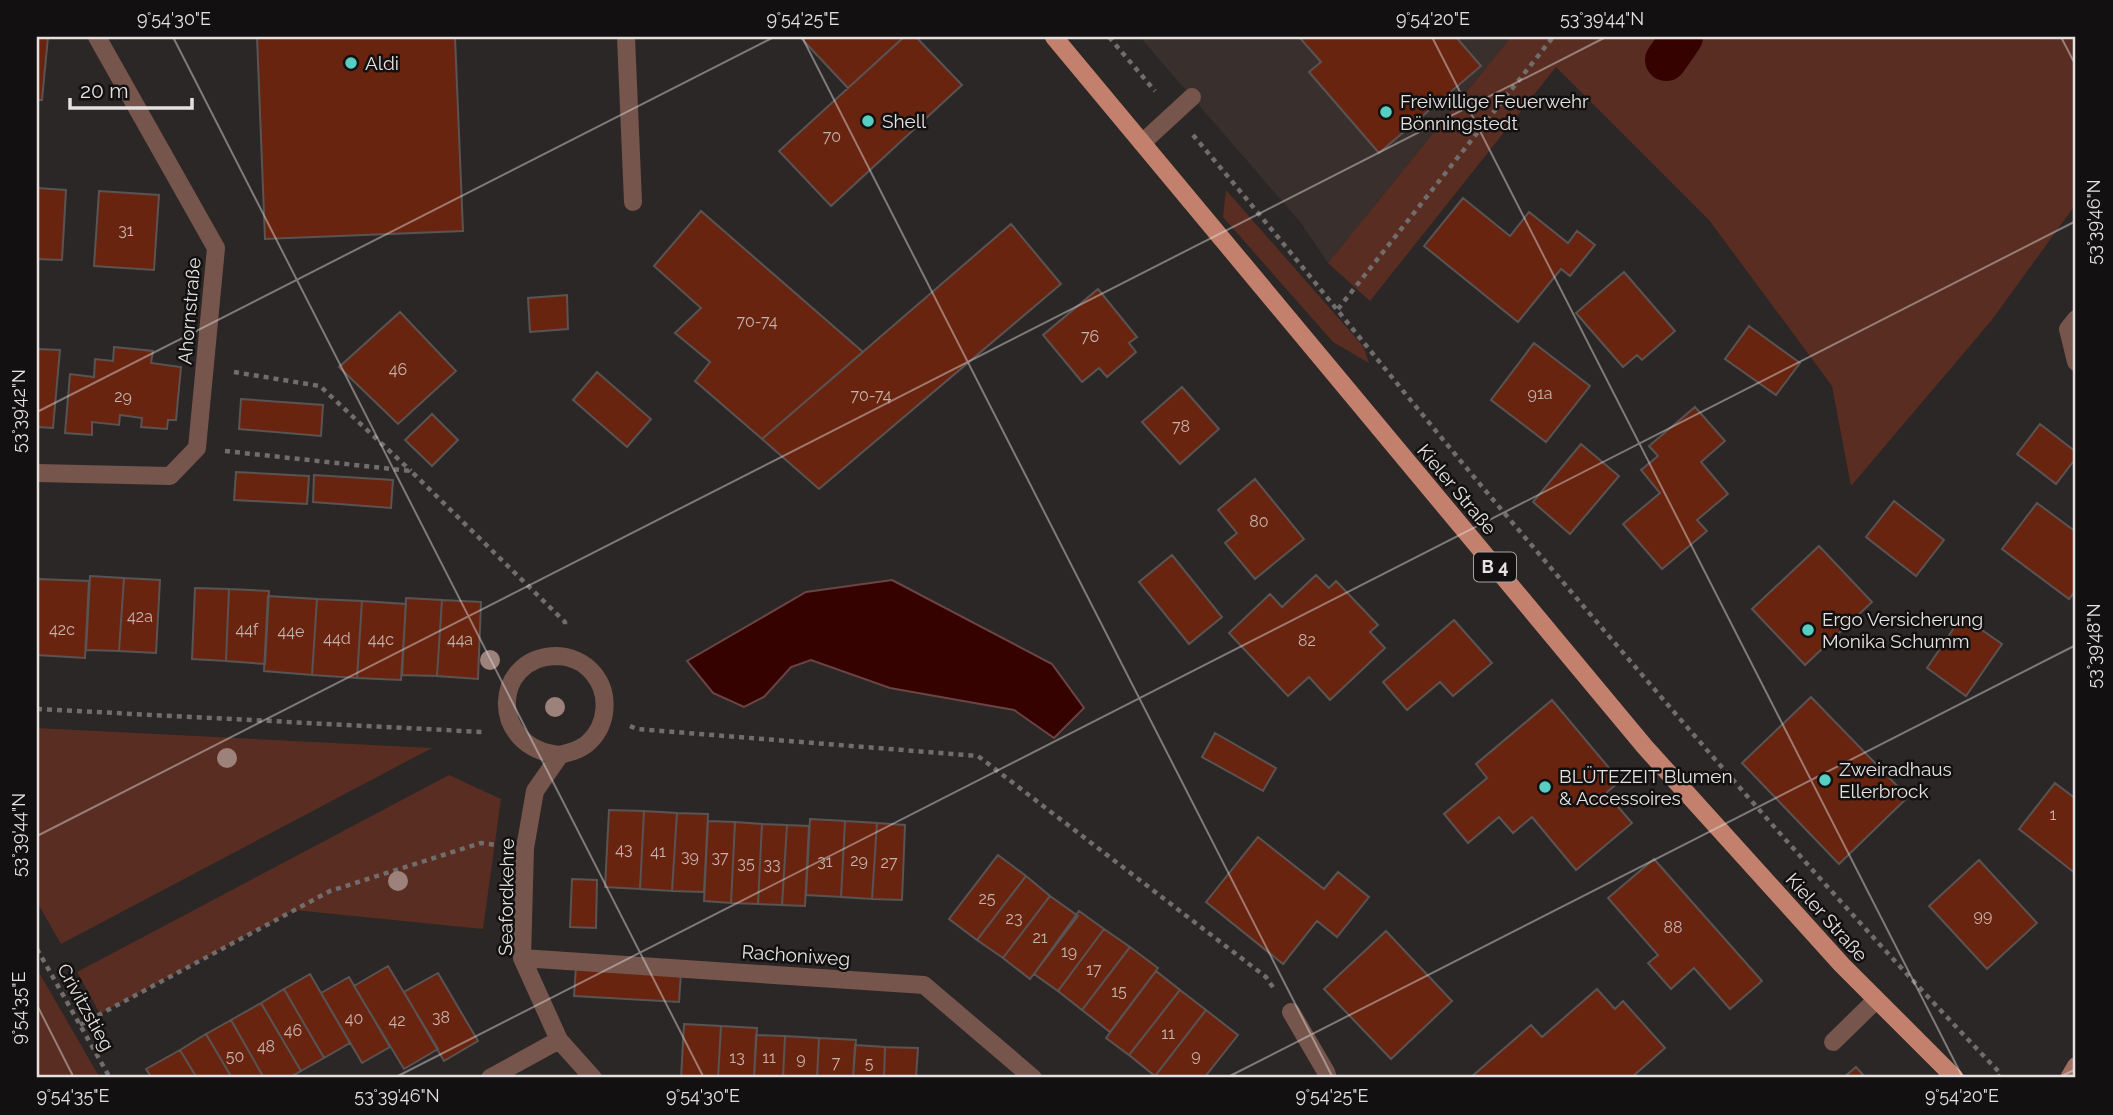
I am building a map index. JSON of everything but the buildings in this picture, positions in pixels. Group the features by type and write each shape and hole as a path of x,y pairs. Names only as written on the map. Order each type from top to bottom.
{"main road":[{"name":"Kieler Straße","path":"1054,37 1645,747 1842,965 1955,1078"},
{"path":"2069,1078 2076,1066"}],"street":[{"name":"Ahornstraße","path":"97,37 216,248 197,448"},
{"path":"626,37 633,202"},
{"path":"1142,143 1192,97"},
{"path":"2076,320 2068,328 2076,362"},
{"path":"37,473 170,476 197,448"},
{"path":"548,656 564,656 579,661 592,671 601,684 605,699 604,715 599,730 589,743 560,755 546,754 531,748 511,726 507,697 520,670 548,656"},
{"name":"Seafordkehre","path":"560,755 535,792 525,848 522,958 559,1040 593,1078"},
{"name":"Rachoniweg","path":"522,958 924,985 1033,1078"},
{"path":"1833,1042 1877,1000"},
{"path":"1291,1012 1328,1078"},
{"path":"490,1078 559,1040"}],"path":[{"path":"1109,37 1338,309 1504,513 1887,954 2001,1074 1998,1078"},
{"path":"1338,309 1553,37"},
{"path":"205,367 320,386 565,622 564,656"},
{"path":"197,448 411,471"},
{"path":"37,709 483,732 511,726"},
{"path":"604,715 638,729 978,756 1266,978 1291,1012"},
{"path":"80,1025 330,891 481,843 525,848"},
{"name":"Crivitzstieg","path":"37,948 110,1078"}],"shaded area":[{"path":"1140,37 1511,37 1328,263 1301,223"},
{"path":"1511,37 2076,37 2076,204 1991,321 1851,486 1832,386 1709,220 1556,67 1370,301 1328,263"},
{"path":"1226,190 1363,346 1369,363 1333,342 1223,217"},
{"path":"892,580 1052,664 1084,708 1054,738 1014,710 890,688 811,660 791,667 764,697 744,707 713,693 687,661 806,592"},
{"path":"37,728 432,748 61,944 37,902"},
{"path":"449,775 501,799 483,929 294,910 100,1014 77,972"},
{"path":"37,969 100,1078 40,1078 37,1075"}],"waterway":[{"path":"1666,60 1682,37"}],"place":[{"name":"Aldi","path":"351,63"},
{"name":"Freiwillige Feuerwehr Bönningstedt","path":"1386,112"},
{"name":"Shell","path":"868,121"},
{"name":"Ergo Versicherung Monika Schumm","path":"1808,630"},
{"name":"Zweiradhaus Ellerbrock","path":"1825,780"},
{"name":"BLÜTEZEIT Blumen & Accessoires","path":"1545,787"}]}
